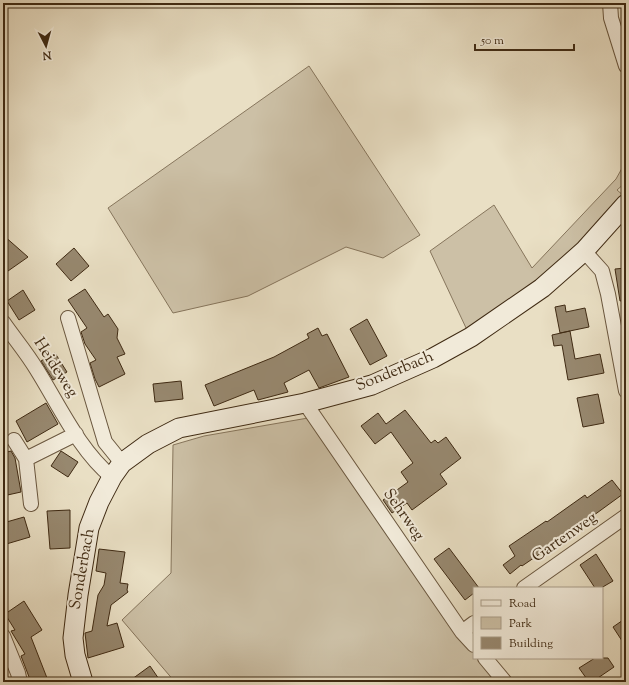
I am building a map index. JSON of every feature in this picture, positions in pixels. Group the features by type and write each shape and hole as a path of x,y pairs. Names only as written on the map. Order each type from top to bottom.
{"street":[{"path":"610,3 611,18 626,66"},
{"name":"Sonderbach","path":"83,682 75,655 73,638 75,614 89,528 99,502 117,470 148,444 179,428 305,403 372,385 433,358 471,338 542,288 584,251 626,204"},
{"path":"584,251 602,271 608,294 626,390"},
{"path":"68,318 104,442 117,470"},
{"name":"Heideweg","path":"3,322 36,368 76,434 101,468 117,470"},
{"name":"Sehrweg","path":"305,403 468,628 473,642"},
{"path":"26,459 76,434"},
{"path":"14,440 26,459 31,504"},
{"name":"Gartenweg","path":"525,587 626,516"},
{"path":"3,636 18,673 20,682"},
{"path":"486,659 505,682"}],"green space":[{"path":"309,66 420,235 383,258 346,247 248,296 173,313 108,208"},
{"path":"626,161 626,182 617,190 624,196 579,246 539,280 467,330 430,251 494,205 532,268 616,179"},
{"path":"308,418 473,650 473,659 481,659 500,682 175,682 122,620 171,573 173,445 204,436"}],"building":[{"path":"3,235 28,257 8,271 3,264"},
{"path":"74,248 89,266 71,281 56,264"},
{"path":"626,268 626,300 620,301 615,269"},
{"path":"85,289 104,317 108,314 118,329 117,338 125,354 117,357 125,374 99,387 90,363 96,360 85,344 81,332 87,328 68,300"},
{"path":"23,290 35,310 19,320 7,301"},
{"path":"565,305 566,312 585,308 589,327 560,333 555,307"},
{"path":"367,319 387,356 370,365 350,329"},
{"path":"318,328 322,336 327,334 349,377 319,388 309,370 284,383 288,392 258,400 254,390 214,406 205,385 274,357 309,338 307,334"},
{"path":"570,331 575,359 600,354 604,373 568,380 562,345 554,346 552,335"},
{"path":"55,353 67,372 53,380 41,361"},
{"path":"181,381 183,399 155,402 153,384"},
{"path":"598,394 604,423 583,427 577,398"},
{"path":"46,403 58,424 27,442 16,421"},
{"path":"405,410 431,443 435,440 438,443 446,437 461,458 440,474 447,484 412,510 407,503 392,513 383,500 408,482 401,472 413,463 391,432 375,444 361,426 378,413 386,424"},
{"path":"11,451 15,458 21,492 3,496 3,453"},
{"path":"61,451 78,462 68,477 51,466"},
{"path":"612,480 623,494 590,518 591,519 522,566 521,565 510,574 503,565 515,556 509,546 546,521 547,522 585,495 587,498"},
{"path":"70,510 70,548 50,549 47,511"},
{"path":"24,517 30,537 3,545 3,523"},
{"path":"449,548 478,587 473,587 473,594 465,600 434,559"},
{"path":"99,549 125,552 120,583 128,584 128,592 111,605 107,626 117,623 124,647 88,658 85,633 92,631 98,595 104,585 106,573 96,571"},
{"path":"596,554 613,581 603,587 594,587 580,565"},
{"path":"24,601 42,630 31,637 47,678 36,682 31,682 21,656 25,654 11,631 15,630 5,614"},
{"path":"626,618 626,647 613,627"},
{"path":"603,658 608,658 614,667 592,682 589,682 579,668 593,659"},
{"path":"150,666 161,682 128,682"}]}
